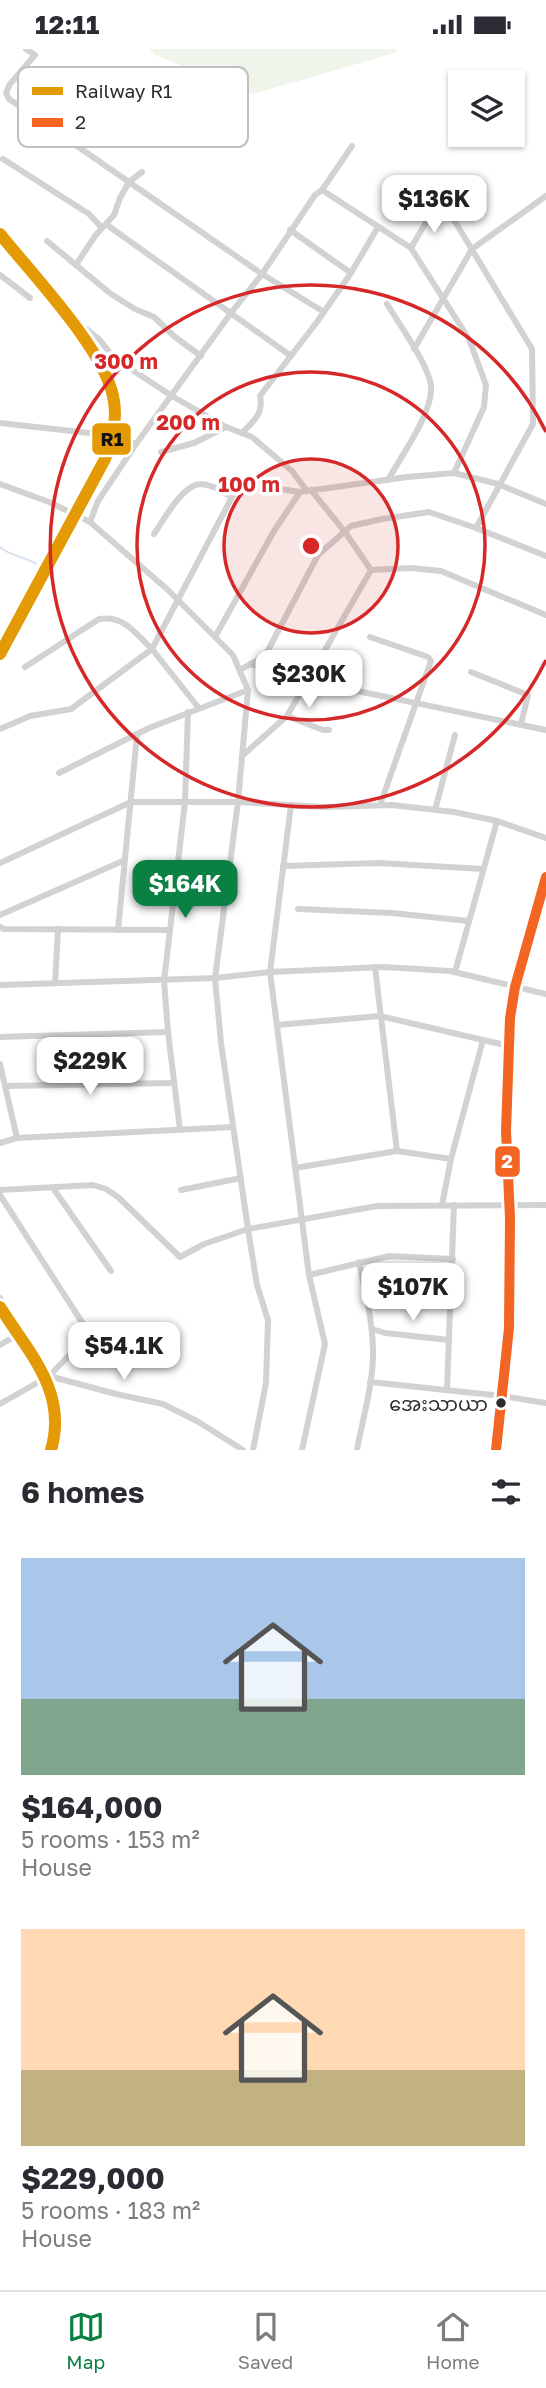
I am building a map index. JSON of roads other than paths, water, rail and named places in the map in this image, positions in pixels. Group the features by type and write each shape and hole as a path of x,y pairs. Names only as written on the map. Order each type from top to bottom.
{"highway":[{"path":"496,1450 509,1328 510,1205 506,1131 510,1018 515,987 546,877"}],"street":[{"path":"24,67 37,52 26,49"},
{"path":"18,75 6,93 18,105"},
{"path":"90,522 98,501 136,444 262,274 290,230 352,146"},
{"path":"78,147 262,274 324,312"},
{"path":"3,159 89,214 291,356"},
{"path":"76,265 94,236 114,215 129,182 142,172"},
{"path":"322,190 411,248 469,339 486,384 484,407 454,473"},
{"path":"414,349 472,249 546,196"},
{"path":"411,248 436,205 445,205 532,349 533,423 476,528"},
{"path":"242,433 260,415 260,397 324,312 378,227"},
{"path":"290,230 351,273"},
{"path":"47,241 111,294 154,317 174,337 201,356"},
{"path":"0,275 30,297"},
{"path":"387,304 414,349 431,385 425,413 388,479"},
{"path":"85,328 99,339 114,358 172,396 226,427 252,437 292,471 306,491 345,532 371,570"},
{"path":"0,423 107,435 136,444"},
{"path":"161,452 194,443 226,427"},
{"path":"0,729 30,716 71,709 152,649 232,497 240,487 247,484 306,491 454,473 498,484 546,504"},
{"path":"0,484 49,502 90,522 106,535 179,601 233,655 248,690 238,802 215,978 221,1043 248,1229 257,1285 268,1320 266,1383 253,1450"},
{"path":"154,534 190,487 200,484 232,497"},
{"path":"215,637 274,531 306,491"},
{"path":"240,670 265,656 318,555 351,526 429,512 546,556"},
{"path":"371,570 411,568 441,571 543,613 546,604"},
{"path":"242,756 287,716 371,570"},
{"path":"25,667 99,619 110,617 123,622 152,649 198,708"},
{"path":"370,637 428,657 431,661 380,805"},
{"path":"250,664 309,681 546,730"},
{"path":"471,672 528,695 521,725"},
{"path":"59,773 188,712 248,690"},
{"path":"180,1130 164,981 185,802 188,712"},
{"path":"287,716 329,730"},
{"path":"118,930 137,735"},
{"path":"435,810 455,735"},
{"path":"0,863 131,802 238,802 325,807 380,805 435,810 497,821 546,838"},
{"path":"291,805 270,972 309,1275 325,1345 302,1450"},
{"path":"455,972 497,821"},
{"path":"0,915 125,860"},
{"path":"283,866 379,863 484,869"},
{"path":"298,909 392,913 469,921"},
{"path":"0,927 170,930"},
{"path":"55,983 58,929"},
{"path":"375,967 397,1151"},
{"path":"0,985 164,981 375,967 455,972 546,994"},
{"path":"277,1025 380,1016 509,1046"},
{"path":"0,1037 168,1032"},
{"path":"442,1205 451,1159 483,1039"},
{"path":"0,1064 17,1137"},
{"path":"5,1086 173,1083"},
{"path":"0,1143 17,1137 233,1127"},
{"path":"295,1168 397,1151 451,1159"},
{"path":"181,1190 241,1178"},
{"path":"0,1404 49,1376 89,1335 0,1193 93,1185 106,1189 118,1197 180,1257 204,1244 248,1229 377,1206 546,1205"},
{"path":"53,1188 111,1271"},
{"path":"447,1390 454,1205"},
{"path":"309,1275 390,1256 453,1259"},
{"path":"358,1450 373,1351 372,1329 359,1262"},
{"path":"0,1298 49,1376 163,1404 197,1421 243,1450"},
{"path":"372,1329 449,1341"},
{"path":"0,1345 22,1332"},
{"path":"370,1382 546,1403"}],"waterway":[{"path":"0,547 36,564"}],"rail line":[{"name":"R1","path":"0,234 65,312 96,356 107,377 115,412 105,459 0,654"},
{"name":"R1","path":"0,1307 33,1357 50,1391 55,1429 51,1450"}],"place":[{"name":"အေးသာယာ","path":"501,1403"}]}
